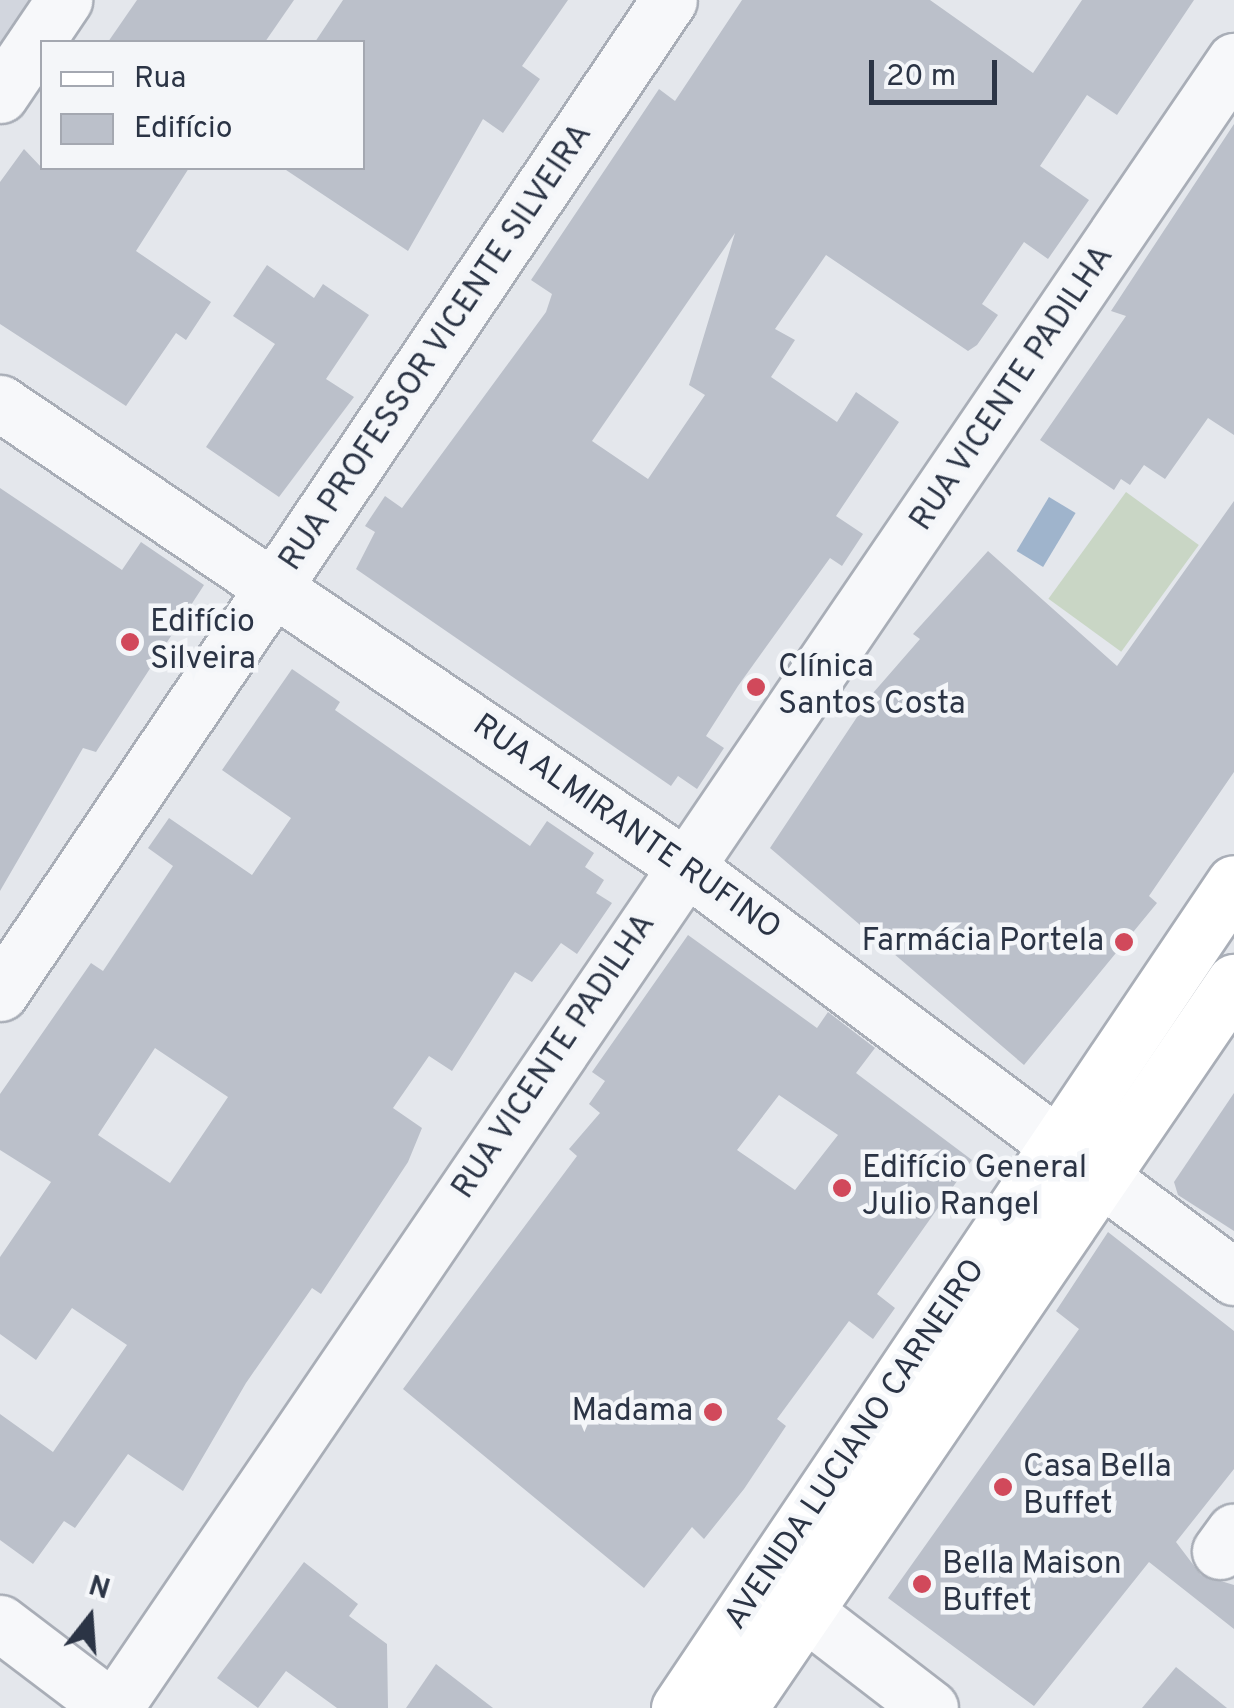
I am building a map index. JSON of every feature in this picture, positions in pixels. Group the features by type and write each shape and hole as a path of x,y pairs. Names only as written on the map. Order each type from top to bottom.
{"main road":[{"name":"AVENIDA LUCIANO CARNEIRO","path":"679,1708 1234,883"},
{"name":"AVENIDA LUCIANO CARNEIRO","path":"739,1708 1234,982"}],"street":[{"path":"0,95 64,0"},
{"name":"RUA PROFESSOR VICENTE SILVEIRA","path":"0,993 670,0"},
{"name":"RUA VICENTE PADILHA","path":"113,1708 1234,61"},
{"name":"RUA ALMIRANTE RUFINO","path":"0,404 278,586 685,866 1062,1141 1234,1277"},
{"path":"804,1611 930,1708"},
{"path":"0,1623 113,1708"}],"shaded area":[{"path":"0,0 29,0 0,45"}],"green space":[{"path":"1126,492 1199,545 1121,652 1048,599"}],"water":[{"path":"1049,497 1076,513 1043,567 1017,551"}],"building":[{"path":"137,0 294,0 266,40 109,40"},
{"path":"343,0 568,0 522,66 540,79 503,133 483,119 408,251 286,170 365,170 365,40 316,40"},
{"path":"742,0 930,0 1033,73 1082,0 1194,0 1117,115 1087,95 1040,166 1089,200 1048,259 1024,242 982,304 998,315 977,345 968,351 826,255 775,329 795,340 771,377 837,422 856,392 899,422 836,516 863,534 842,566 830,558 738,686 706,736 724,748 697,789 678,776 671,786 356,569 375,532 365,526 385,496 402,508 546,312 552,294 531,280 659,89 675,101","holes":["735,233 689,385 705,395 648,479 592,441"]},
{"path":"1234,124 1234,435 1208,418 1165,479 1144,465 1130,485 1121,479 1114,490 1040,440 1126,316 1111,311"},
{"path":"24,149 40,170 188,170 136,251 211,302 186,340 176,333 126,406 0,324 0,182"},
{"path":"267,265 314,298 323,284 369,315 326,379 354,397 279,497 206,447 275,344 233,316"},
{"path":"0,488 122,570 141,542 204,585 96,752 83,748 0,891"},
{"path":"1234,501 1234,772 1149,896 1157,903 1024,1065 770,848 873,693 920,639 913,634 988,551 1117,666"},
{"path":"292,669 340,702 335,710 530,846 547,821 594,853 585,867 604,880 596,893 612,903 577,954 561,943 532,982 515,972 452,1071 429,1056 393,1108 422,1128 408,1162 321,1294 312,1288 246,1383 183,1491 128,1454 75,1528 64,1521 33,1564 0,1540 0,1414 53,1452 127,1345 72,1308 36,1360 0,1334 0,1257 51,1182 0,1150 0,1094 91,963 103,971 173,866 148,848 169,818 252,875 291,818 222,770","holes":["155,1048 228,1097 170,1183 98,1135"]},
{"path":"688,935 817,1028 828,1012 875,1048 856,1073 972,1160 877,1294 895,1308 873,1339 849,1321 777,1419 786,1426 744,1489 704,1539 692,1527 644,1588 403,1389 577,1156 569,1149 600,1113 589,1104 605,1081 592,1072","holes":["779,1095 838,1135 795,1190 737,1150"]},
{"path":"1234,1093 1234,1231 1178,1195 1174,1182"},
{"path":"1108,1232 1234,1331 1234,1469 1176,1542 1201,1575 1234,1585 1234,1629 1149,1562 1034,1706 888,1598 1079,1329 1056,1311"},
{"path":"304,1562 358,1604 349,1616 387,1644 388,1708 337,1708 286,1671 258,1708 217,1678"},
{"path":"436,1664 493,1708 406,1708"},
{"path":"1176,1667 1227,1708 1142,1708"}],"place":[{"name":"Edifício Silveira","path":"130,642"},
{"name":"Clínica Santos Costa","path":"756,687"},
{"name":"Farmácia Portela","path":"1124,942"},
{"name":"Edifício General Julio Rangel","path":"842,1188"},
{"name":"Madama","path":"713,1412"},
{"name":"Casa Bella Buffet","path":"1003,1487"},
{"name":"Bella Maison Buffet","path":"922,1584"}]}
